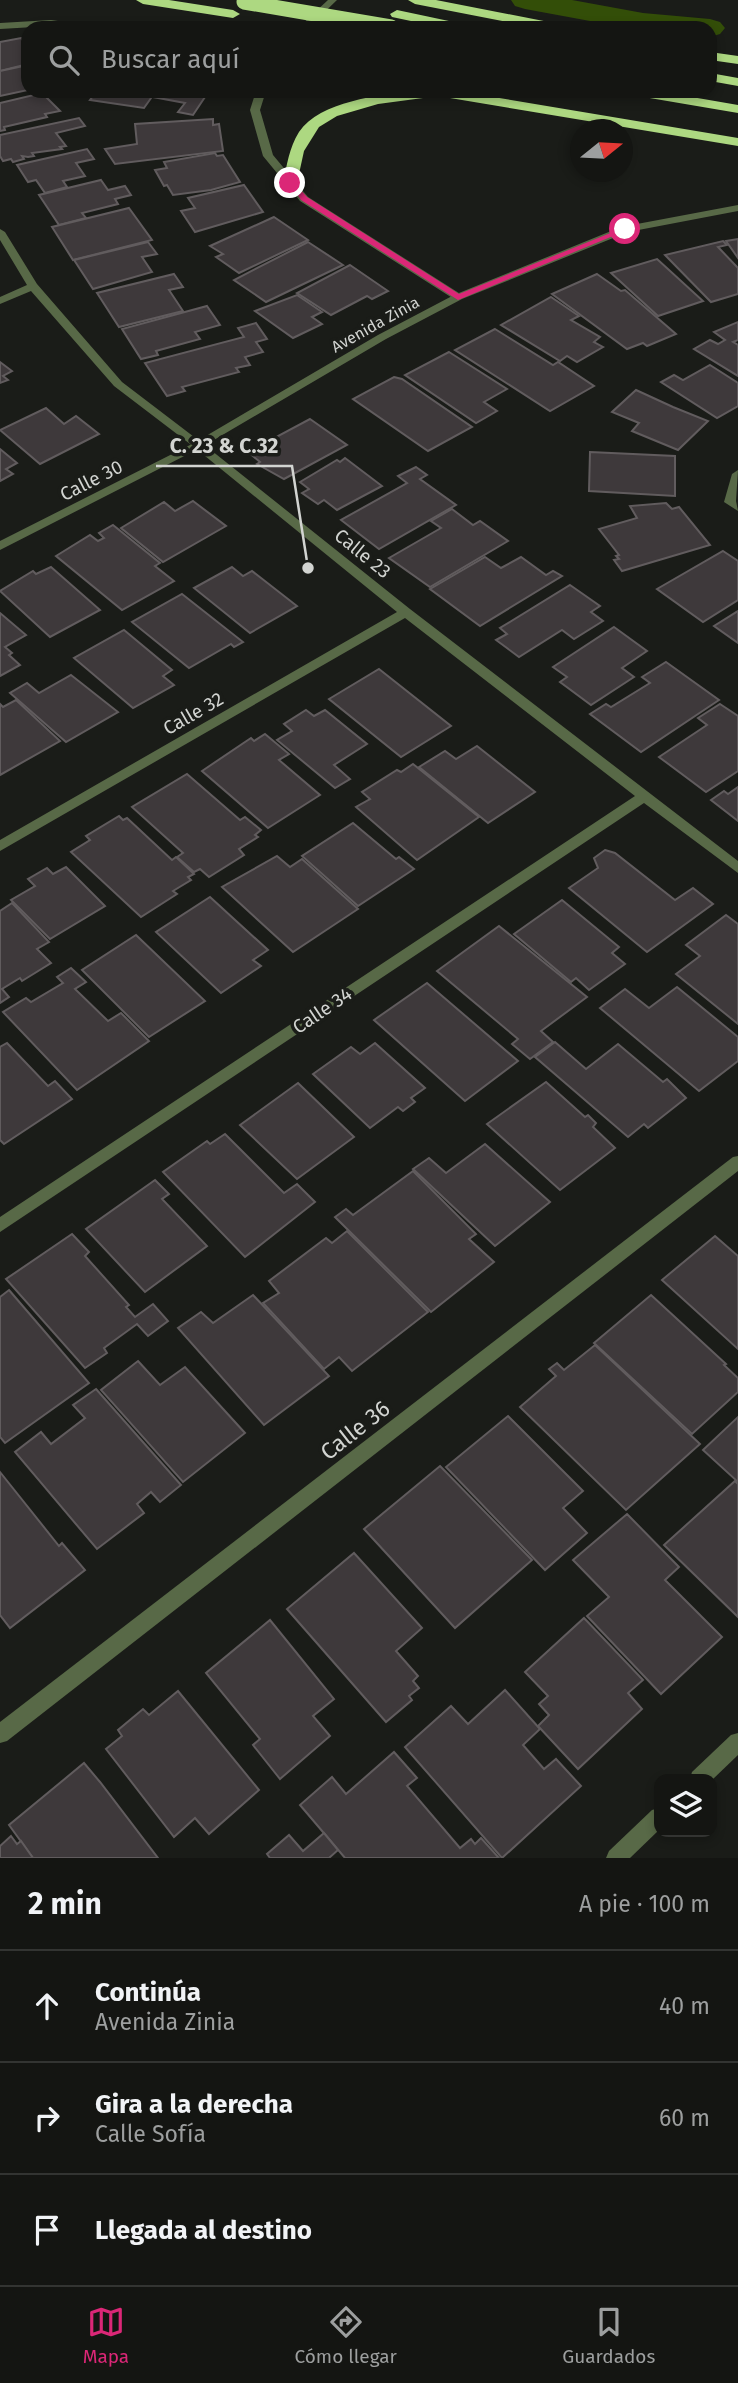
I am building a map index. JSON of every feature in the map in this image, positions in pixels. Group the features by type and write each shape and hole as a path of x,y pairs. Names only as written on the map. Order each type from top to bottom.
{"highway":[{"path":"143,0 272,21"},
{"path":"224,0 381,21"},
{"path":"315,0 388,21"},
{"path":"416,0 523,21"},
{"path":"717,57 738,60"},
{"path":"717,78 738,82"},
{"path":"717,90 738,94"},
{"path":"290,183 298,151 306,134 323,119 343,109 392,98"},
{"path":"472,98 738,142"},
{"path":"673,98 738,109"}],"street":[{"path":"310,21 333,0"},
{"path":"0,26 21,25"},
{"path":"259,98 255,110 268,156 304,198 458,298"},
{"name":"Avenida Zinia","path":"198,445 382,337 458,298 625,229 738,208"},
{"name":"Calle 23","path":"0,232 33,286 118,384 406,612 738,868"},
{"path":"0,301 33,286"},
{"name":"Calle 30","path":"0,546 198,445"},
{"path":"738,474 730,502 738,507"},
{"name":"Calle 32","path":"0,846 406,612"},
{"name":"Calle 34","path":"0,1225 645,796"},
{"name":"Calle 36","path":"0,1734 738,1162"},
{"path":"704,1774 738,1742"},
{"path":"616,1858 654,1822"}],"building":[{"path":"21,38 21,66 0,71 0,42"},
{"path":"21,66 21,92 0,96 0,71"},
{"path":"21,98 47,98 60,111 45,114 47,117 4,127 5,130 0,131 0,103"},
{"path":"92,98 151,98 144,108 90,100"},
{"path":"158,98 204,98 193,115 178,112 185,103"},
{"path":"79,118 85,126 56,133 66,146 60,147 62,149 32,153 34,156 22,156 24,159 13,162 11,159 3,161 0,156 0,135"},
{"path":"213,119 213,125 219,124 223,151 115,164 105,149 137,144 135,124"},
{"path":"87,149 94,159 76,163 85,176 63,181 67,187 45,193 36,180 28,182 17,165"},
{"path":"215,153 217,156 223,155 240,182 211,190 173,195 155,170 167,168 164,162"},
{"path":"101,180 108,190 125,186 131,195 115,199 118,204 82,213 86,218 59,225 39,195"},
{"path":"244,185 263,212 195,232 181,211 195,208 188,198"},
{"path":"129,208 152,240 73,260 52,227"},
{"path":"274,217 308,240 239,273 216,257 223,254 210,246"},
{"path":"738,239 738,258 726,241"},
{"path":"723,241 727,245 718,247 738,268 738,294 711,302 665,255"},
{"path":"148,242 157,254 142,257 152,272 93,289 74,260"},
{"path":"308,242 343,265 266,302 234,280"},
{"path":"657,259 703,301 658,316 611,273"},
{"path":"350,265 388,291 372,299 367,296 331,315 297,293"},
{"path":"174,274 183,287 169,290 183,311 119,327 97,293"},
{"path":"597,274 621,291 625,290 676,334 647,346 643,343 627,349 552,294"},
{"path":"297,295 322,312 312,317 322,324 293,338 255,311"},
{"path":"551,297 579,316 571,320 600,337 594,342 603,347 577,362 567,356 560,361 501,325"},
{"path":"207,306 220,325 195,332 200,339 156,351 158,355 141,359 122,329"},
{"path":"738,322 738,340 733,342 738,345 738,376 694,349 710,340 718,344 725,340 714,332"},
{"path":"256,323 267,339 256,342 263,352 245,357 250,365 236,368 239,372 182,387 185,391 167,396 145,363 244,337 238,328"},
{"path":"495,329 553,365 558,362 594,386 550,411 455,350"},
{"path":"449,352 507,389 484,402 497,411 476,423 405,375"},
{"path":"0,362 12,371 3,376 8,380 0,383"},
{"path":"710,365 738,383 738,406 717,418 661,382 674,375 683,380"},
{"path":"394,377 402,379 472,427 428,451 353,399"},
{"path":"636,390 708,421 678,450 632,431 639,423 612,412"},
{"path":"46,408 64,424 76,416 99,434 40,464 0,430"},
{"path":"310,419 347,445 284,479 257,464 260,462 248,452"},
{"path":"0,449 17,463 6,469 13,474 0,481"},
{"path":"590,452 675,456 675,496 589,491"},
{"path":"345,458 382,486 337,510 324,500 318,504 302,493 309,489 300,482"},
{"path":"416,467 427,475 420,479 456,505 379,549 341,520 407,483 398,476"},
{"path":"193,501 226,526 163,562 121,528 164,502 175,511"},
{"path":"666,503 672,509 679,507 710,545 622,571 614,560 619,559 616,556 619,555 599,529 637,518 630,506"},
{"path":"452,509 473,525 480,521 508,541 430,587 389,558 441,528 431,521"},
{"path":"113,525 160,563 155,566 174,581 122,610 56,556 90,535 98,541 104,538 99,533"},
{"path":"723,551 738,561 738,600 703,622 657,589"},
{"path":"485,557 501,568 521,557 546,575 553,571 562,576 480,626 430,589"},
{"path":"51,567 100,610 50,637 0,591 33,571 36,574"},
{"path":"232,567 243,576 252,571 297,606 250,633 194,588"},
{"path":"570,585 600,606 591,612 603,621 574,639 562,630 519,657 496,640 507,634 500,628"},
{"path":"182,594 243,642 234,647 231,644 189,668 132,622"},
{"path":"738,611 738,643 714,626"},
{"path":"0,613 26,635 5,647 20,665 0,676"},
{"path":"614,627 647,651 622,668 634,677 591,705 560,682 567,677 553,667"},
{"path":"124,630 172,670 163,676 174,685 133,708 74,658"},
{"path":"666,662 719,700 641,752 590,714 606,704 611,707 650,683 642,677"},
{"path":"379,669 451,726 401,757 329,699"},
{"path":"71,675 118,712 66,742 10,693 27,683 39,693"},
{"path":"16,700 60,741 0,775 0,704 3,707"},
{"path":"720,704 738,716 738,771 706,792 659,757 707,725 698,718"},
{"path":"306,710 314,716 325,710 367,744 334,765 350,779 335,788 277,740 292,731 284,724"},
{"path":"265,734 289,754 279,760 320,795 268,828 202,771 251,738 254,741"},
{"path":"477,746 535,792 488,823 419,767 445,751 456,759"},
{"path":"413,764 479,817 417,860 356,807 370,799 362,792 397,770 401,772"},
{"path":"187,774 240,820 245,817 261,830 255,835 258,837 239,849 244,855 209,877 200,869 194,872 177,857 183,853 132,807"},
{"path":"738,787 738,821 711,800 724,791 728,794"},
{"path":"119,816 123,820 127,818 172,860 176,857 194,874 188,877 191,880 173,891 177,894 141,917 71,852 90,840 86,836"},
{"path":"353,823 396,859 399,857 414,869 358,906 302,856"},
{"path":"605,850 615,853 675,900 693,888 713,904 647,952 569,888 598,868 594,858"},
{"path":"277,856 290,867 302,859 358,909 293,952 222,887"},
{"path":"66,867 105,906 50,939 11,900 35,886 28,879 47,868 53,874"},
{"path":"210,897 268,950 253,960 261,966 221,993 156,932"},
{"path":"562,900 619,947 612,953 625,964 589,990 576,978 571,982 514,934"},
{"path":"12,903 49,942 37,949 51,963 22,981 20,978 2,989 9,997 0,1003 0,911"},
{"path":"726,915 738,924 738,1024 676,974 700,956 686,945"},
{"path":"499,926 587,997 541,1031 553,1042 530,1059 512,1044 518,1039 437,971"},
{"path":"136,935 205,1001 149,1037 82,970"},
{"path":"71,968 86,982 75,989 108,1021 121,1013 149,1041 77,1090 3,1012 26,998 31,1002 63,983 57,977"},
{"path":"427,983 518,1061 465,1101 374,1020"},
{"path":"677,987 738,1037 738,1061 699,1091 600,1008 625,989 649,1008"},
{"path":"555,1042 586,1069 618,1044 663,1082 667,1079 686,1098 648,1128 644,1124 628,1137 535,1057"},
{"path":"7,1043 48,1086 55,1081 72,1099 4,1144 0,1140 0,1047"},
{"path":"375,1043 425,1088 411,1098 415,1102 403,1111 398,1107 370,1128 313,1074 351,1047 360,1054"},
{"path":"546,1082 585,1117 588,1115 596,1123 593,1127 615,1148 560,1190 487,1124"},
{"path":"298,1083 354,1137 297,1179 240,1125"},
{"path":"225,1134 284,1193 297,1184 315,1202 245,1257 163,1172 207,1141 210,1144"},
{"path":"485,1144 550,1202 495,1246 413,1169 429,1158 446,1173"},
{"path":"413,1171 476,1234 469,1239 494,1262 431,1312 335,1217 346,1209 353,1215"},
{"path":"155,1180 169,1194 162,1199 207,1246 145,1292 86,1229"},
{"path":"347,1231 428,1312 352,1371 339,1357 324,1369 263,1303 279,1293 269,1281 326,1238 332,1243"},
{"path":"72,1234 89,1252 85,1256 129,1305 126,1307 135,1317 153,1304 168,1321 148,1336 137,1324 104,1348 107,1353 85,1368 6,1279"},
{"path":"715,1236 738,1256 738,1349 662,1280"},
{"path":"9,1290 89,1383 5,1443 0,1437 0,1297"},
{"path":"253,1295 329,1376 264,1425 178,1328 201,1312 213,1323"},
{"path":"651,1295 738,1378 738,1392 692,1434 594,1343"},
{"path":"595,1345 700,1444 626,1510 520,1407 556,1376 549,1369 557,1363 564,1370"},
{"path":"138,1361 160,1385 185,1367 245,1433 183,1482 101,1390"},
{"path":"96,1389 181,1485 160,1502 151,1492 137,1504 144,1513 97,1549 15,1452 41,1432 51,1444 85,1418 73,1405"},
{"path":"508,1416 583,1491 563,1508 587,1533 545,1570 446,1467"},
{"path":"738,1417 738,1482 703,1450"},
{"path":"440,1466 532,1560 455,1628 364,1529"},
{"path":"0,1472 59,1546 62,1543 85,1570 10,1628 0,1615"},
{"path":"735,1481 738,1484 738,1617 664,1545"},
{"path":"627,1514 679,1567 665,1580 722,1637 661,1694 587,1616 609,1597 573,1560"},
{"path":"354,1553 422,1628 396,1651 418,1676 413,1681 419,1688 409,1696 412,1700 386,1722 287,1609"},
{"path":"584,1618 643,1680 628,1693 642,1709 578,1769 538,1726 549,1715 539,1704 548,1696 525,1672"},
{"path":"270,1620 334,1699 313,1716 330,1736 280,1779 253,1745 260,1739 206,1673"},
{"path":"505,1690 540,1729 523,1745 544,1769 556,1759 581,1786 502,1858 405,1747 451,1706 468,1724"},
{"path":"178,1691 259,1790 209,1834 195,1818 174,1837 106,1749 122,1736 118,1730 143,1709 149,1715"},
{"path":"394,1752 417,1778 407,1786 460,1848 471,1839 475,1844 481,1838 499,1858 345,1858 300,1805 332,1777 346,1794"},
{"path":"84,1763 158,1858 33,1858 9,1825"},
{"path":"324,1833 338,1850 329,1858 270,1858 267,1854 289,1835 303,1851"},
{"path":"11,1836 17,1844 21,1841 33,1858 0,1858 0,1846"}],"waterway":[{"path":"525,0 638,21"}],"place":[{"name":"C. 23 & C.32","path":"308,568"}],"route":[{"path":"290,183 304,198 458,298 625,229"}]}
